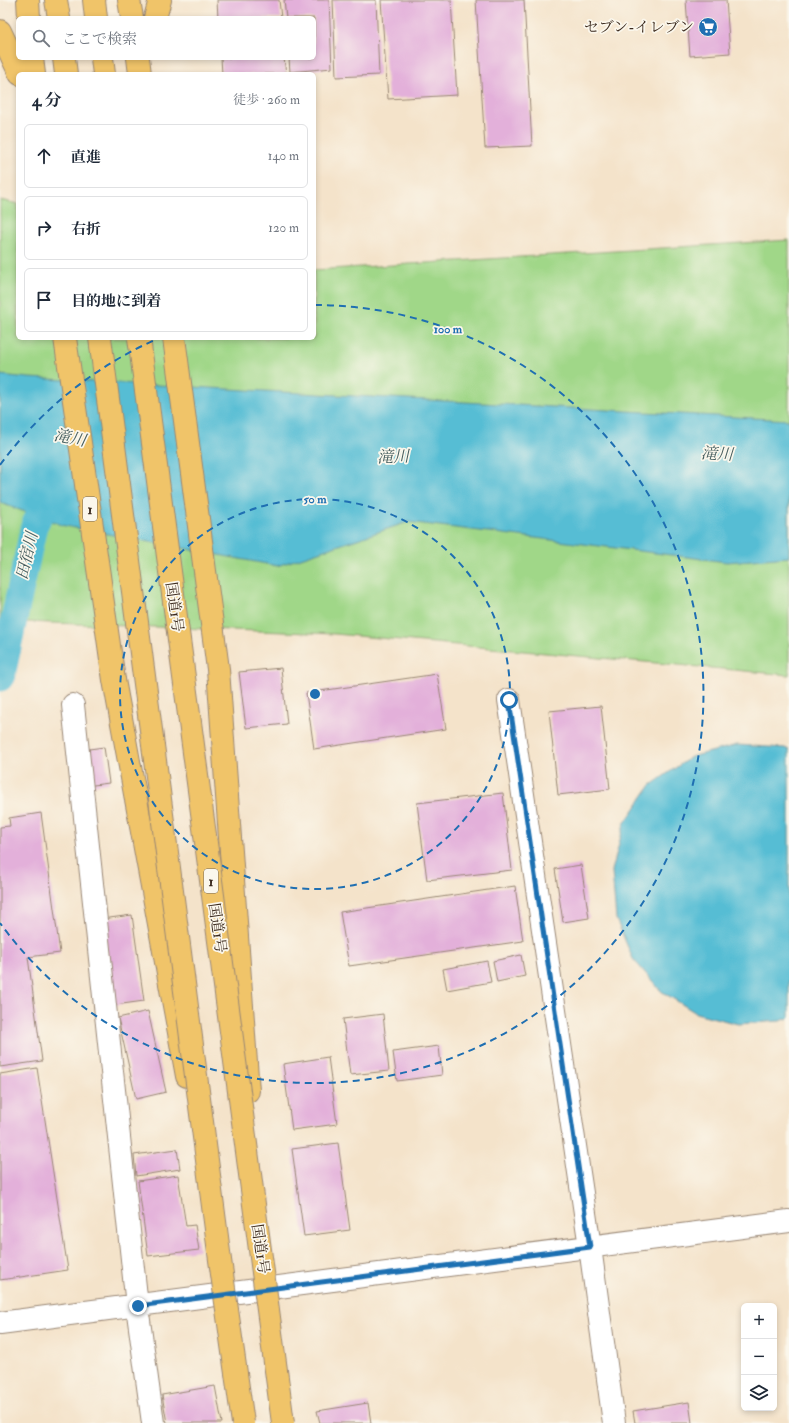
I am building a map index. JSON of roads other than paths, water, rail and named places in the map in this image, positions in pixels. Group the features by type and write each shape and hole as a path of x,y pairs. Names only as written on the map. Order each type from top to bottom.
{"highway":[{"path":"28,0 29,16"},
{"path":"56,0 58,16"},
{"path":"94,0 96,16"},
{"path":"129,0 132,16"},
{"path":"156,16 160,0"},
{"path":"0,31 19,72"},
{"path":"32,60 34,72"},
{"path":"64,60 66,72"},
{"path":"102,60 104,72"},
{"path":"138,60 140,72"},
{"path":"145,72 147,60"},
{"name":"1","path":"66,340 114,680 220,1260"},
{"name":"1","path":"100,340 220,1260 243,1423"},
{"name":"国道1号","path":"139,340 283,1423"},
{"name":"1","path":"174,340 218,669 260,1250"}],"street":[{"path":"509,700 590,1247 614,1423"},
{"path":"72,705 138,1306 153,1423"},
{"path":"0,1323 789,1221"}],"water":[{"name":"滝川","path":"0,375 29,378 789,420 789,557 727,562 408,522 277,566 65,526 0,503"},
{"path":"737,745 785,748 789,750 789,1018 780,1021 738,1024 696,1013 661,991 633,959 616,919 612,871 624,824 651,785 691,757"}],"waterway":[{"name":"田宿川","path":"0,678 2,675 34,526 55,483"}],"place":[{"name":"セブン-イレブン","path":"708,27"}]}
